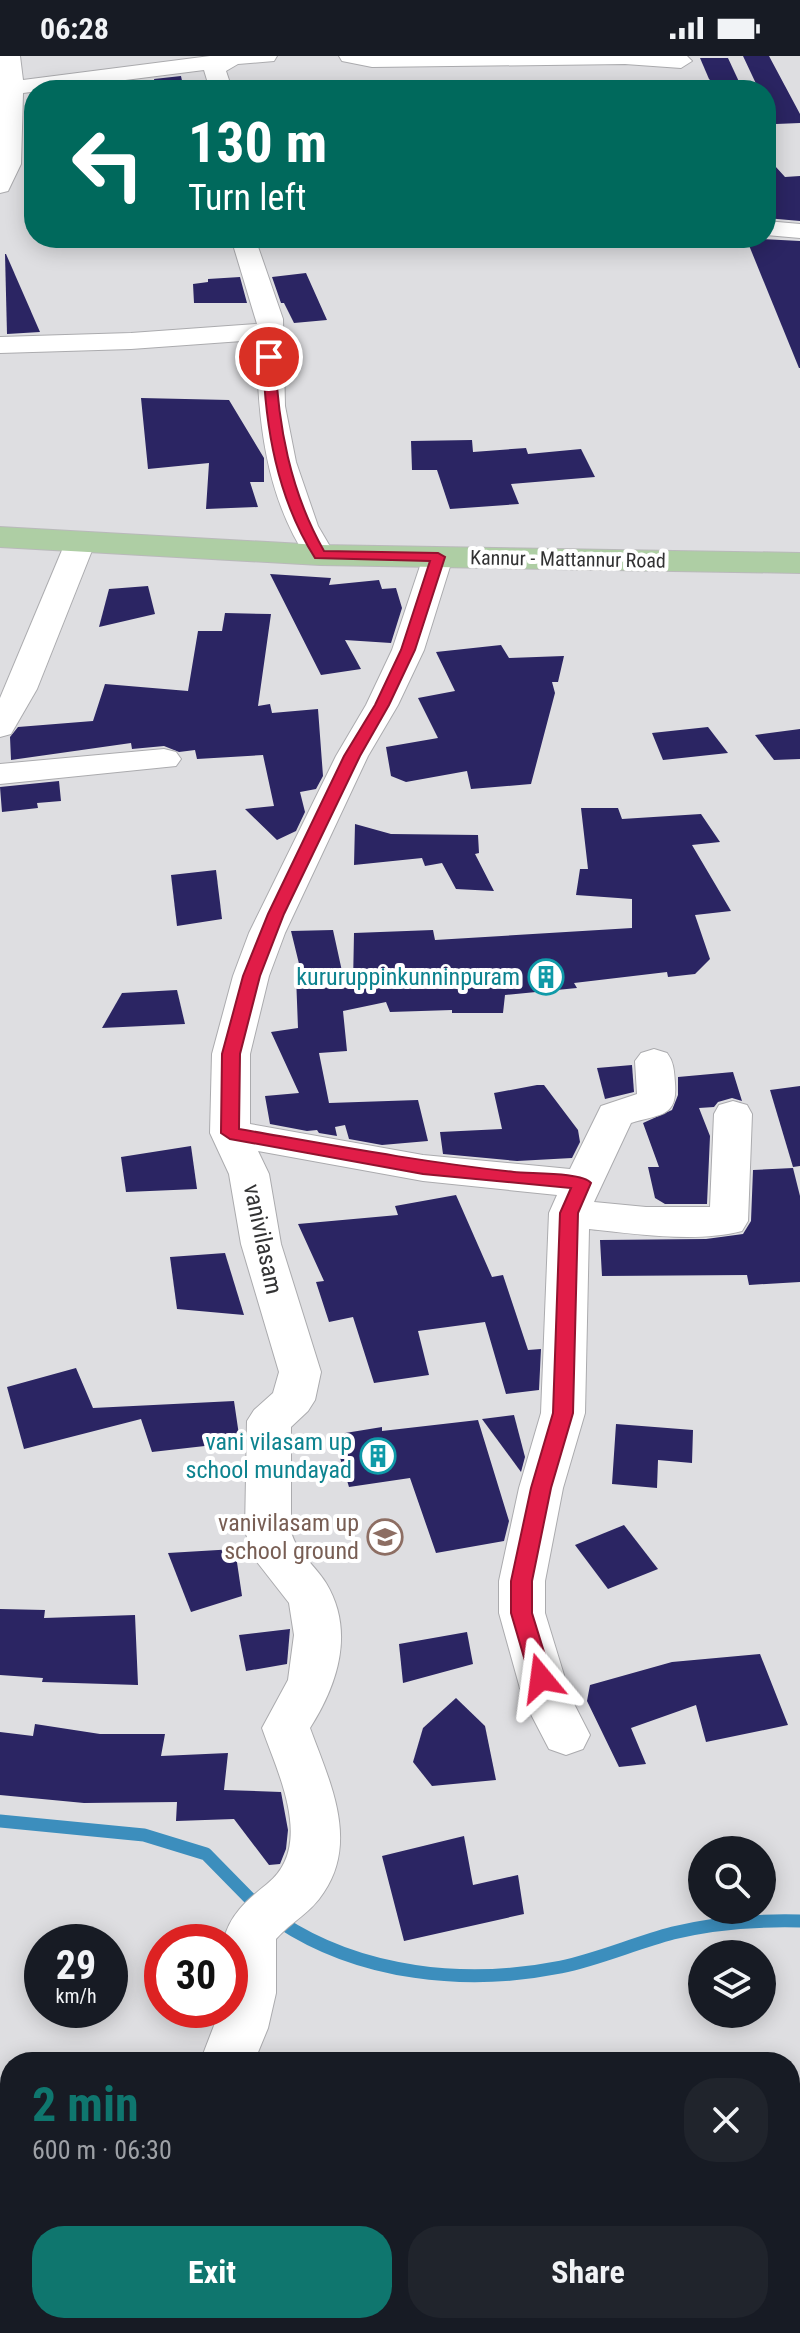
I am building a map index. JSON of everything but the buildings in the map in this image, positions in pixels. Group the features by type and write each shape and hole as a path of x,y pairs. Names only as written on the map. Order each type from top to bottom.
{"main road":[{"name":"Kannur - Mattannur Road","path":"0,537 320,555 800,563"}],"street":[{"path":"0,186 9,164 6,86 9,56"},
{"path":"75,80 266,56"},
{"path":"350,56 372,60 625,57 678,64"},
{"path":"218,80 214,68 222,61"},
{"path":"776,229 800,231"},
{"path":"246,248 267,308 271,406 282,462 303,526 320,555"},
{"path":"0,345 95,343 269,331"},
{"path":"0,727 21,689 80,543"},
{"name":"vanivilasam","path":"232,2052 250,1992 262,1922 294,1893 313,1863 316,1842 313,1804 286,1728 312,1680 318,1635 314,1606 308,1593 273,1550 268,1532 269,1421 293,1400 300,1372 261,1244 249,1174 230,1133 231,1054 251,976 276,914 352,756 382,705 408,650 438,557"},
{"path":"0,774 164,759"},
{"path":"566,1735 547,1699 522,1613 522,1581 541,1488 563,1413 575,1198 615,1115 657,1101 654,1061"},
{"path":"230,1133 423,1168 527,1180 646,1221 728,1221 732,1202 729,1135 733,1114"}],"waterway":[{"path":"0,1821 144,1835 206,1854 259,1908"},
{"path":"279,1921 344,1954 379,1964 451,1975 525,1973 589,1960 673,1933 704,1927 800,1921"}],"place":[{"name":"kururuppinkunninpuram","path":"546,977"},
{"name":"vani vilasam up school mundayad","path":"378,1456"},
{"name":"vanivilasam up school ground","path":"385,1537"}],"route":[{"path":"269,357 271,406 282,462 303,526 320,555 438,557 408,650 382,705 352,756 267,933 251,976 231,1054 230,1133 423,1168 582,1183 569,1213 563,1413 541,1488 522,1581 522,1613 541,1678"}]}
